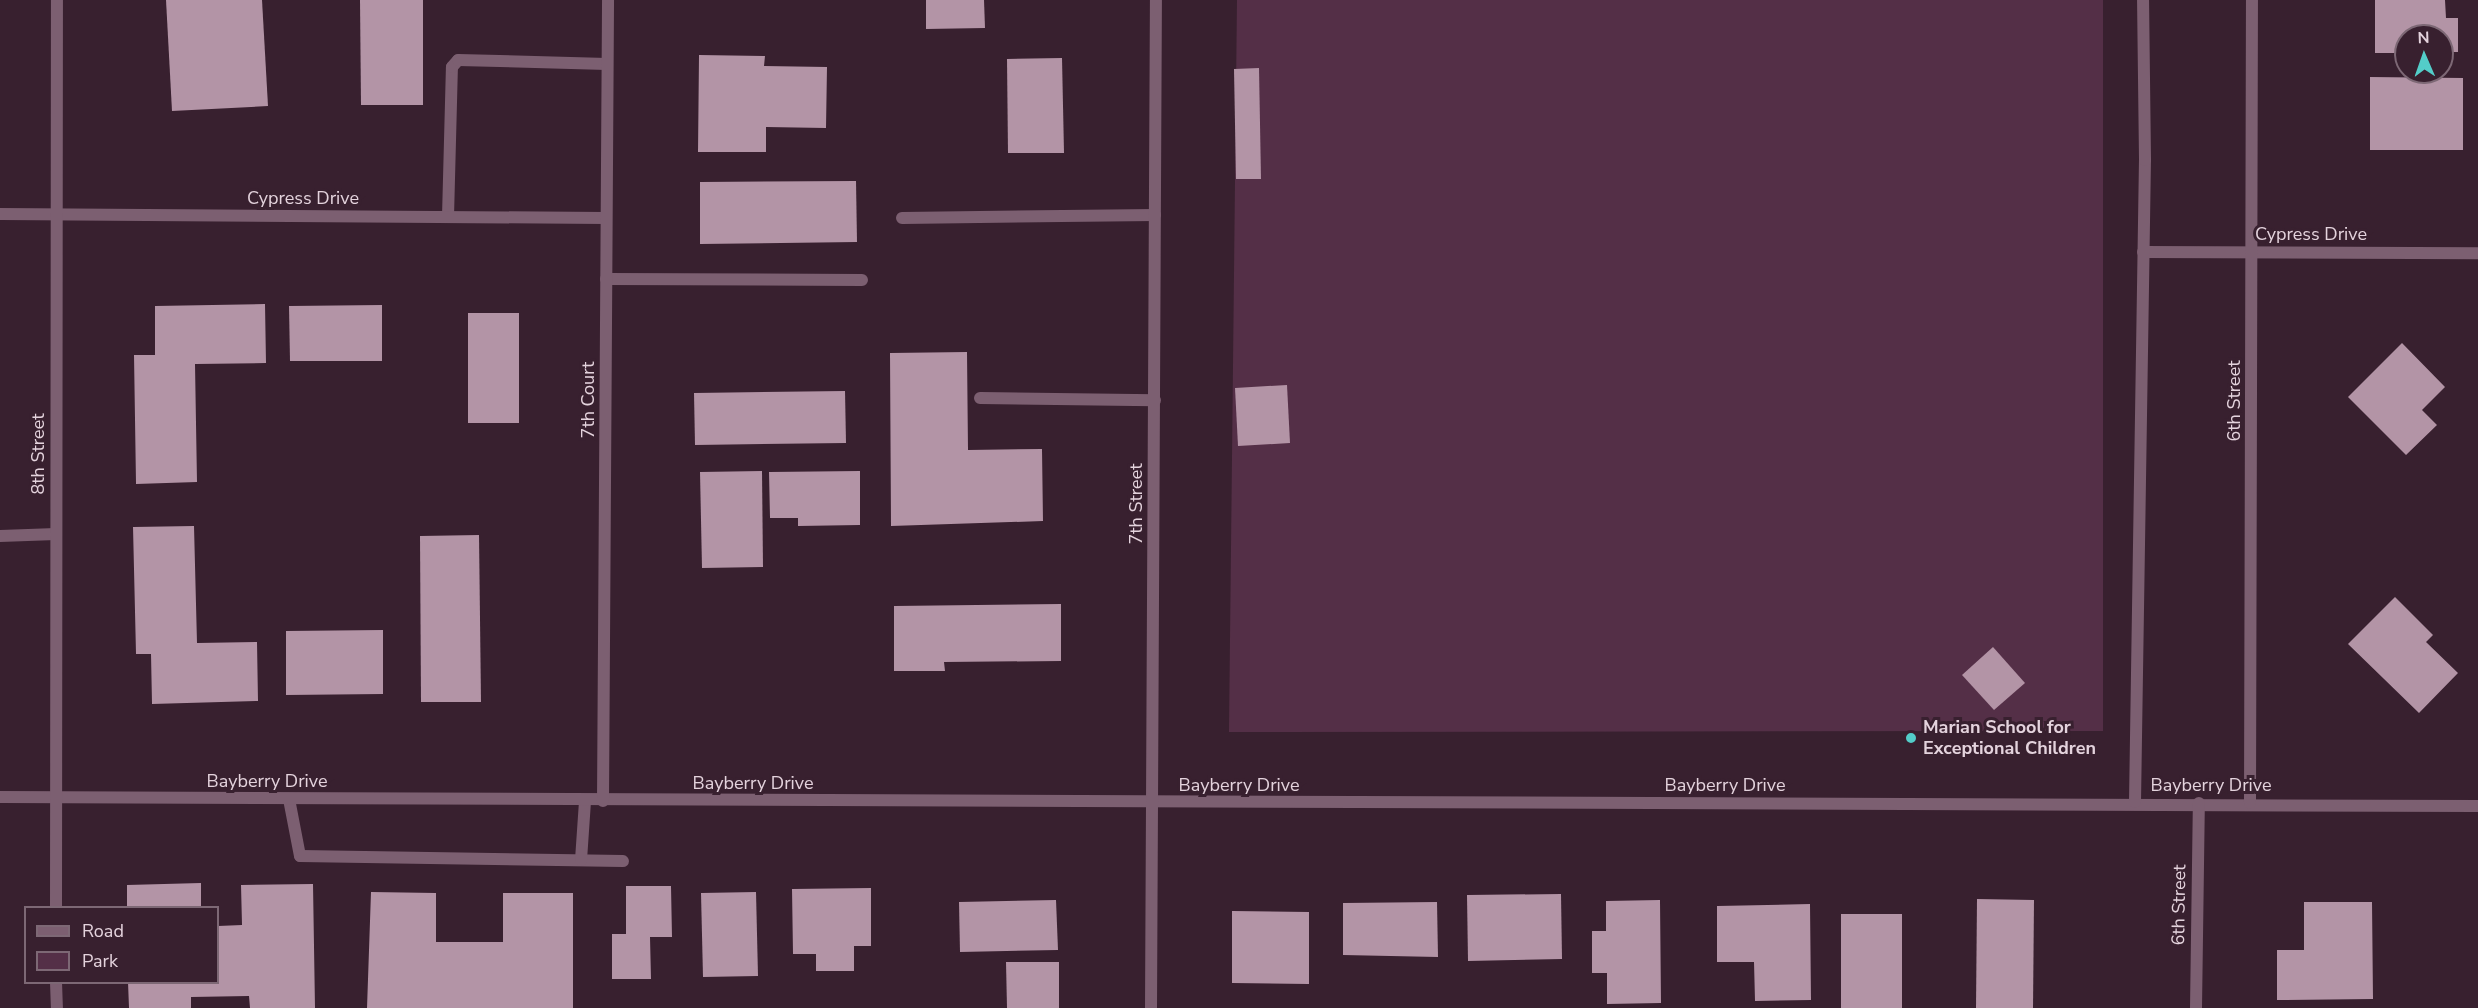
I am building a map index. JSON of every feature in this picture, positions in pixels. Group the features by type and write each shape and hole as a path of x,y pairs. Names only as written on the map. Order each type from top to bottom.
{"street":[{"name":"8th Street","path":"56,906 54,798 57,0"},
{"name":"7th Court","path":"603,801 608,0"},
{"name":"7th Street","path":"1151,1008 1156,0"},
{"path":"2135,802 2143,252 2142,0"},
{"name":"6th Street","path":"2250,803 2252,0"},
{"path":"448,217 452,67 458,60 607,64"},
{"name":"Cypress Drive","path":"0,214 606,218"},
{"path":"902,218 1155,215"},
{"name":"Cypress Drive","path":"2143,252 2478,253"},
{"path":"606,279 862,280"},
{"path":"980,398 1155,400"},
{"path":"0,536 56,534"},
{"name":"Bayberry Drive","path":"0,797 1152,803 2199,802 2478,806"},
{"path":"289,799 300,856 623,861"},
{"path":"581,860 585,801"},
{"name":"6th Street","path":"2196,1008 2199,802"},
{"path":"56,984 57,1008"}],"green space":[{"path":"1237,0 2103,0 2103,731 1229,732"}],"building":[{"path":"166,0 262,0 268,106 172,111"},
{"path":"360,0 423,0 423,105 361,105"},
{"path":"926,0 984,0 985,28 926,29"},
{"path":"2375,0 2445,0 2446,18 2458,18 2458,52 2454,52 2454,24 2394,24 2394,53 2375,53"},
{"path":"699,55 765,56 764,66 827,67 826,128 766,127 766,152 698,152"},
{"path":"1062,58 1064,153 1008,153 1007,59"},
{"path":"1259,68 1261,179 1236,179 1234,69"},
{"path":"2370,77 2394,77 2394,84 2454,84 2454,78 2463,78 2463,150 2370,150"},
{"path":"856,181 857,242 700,244 700,182"},
{"path":"265,304 266,363 195,364 197,482 136,484 134,355 155,355 155,306"},
{"path":"382,305 382,361 290,361 289,306"},
{"path":"468,313 519,313 519,423 468,423"},
{"path":"2402,343 2445,387 2422,410 2437,425 2406,455 2348,397"},
{"path":"967,352 968,450 1042,449 1043,521 891,526 890,353"},
{"path":"1287,385 1290,443 1238,446 1235,388"},
{"path":"845,391 846,443 695,445 694,393"},
{"path":"762,471 763,567 702,568 700,472"},
{"path":"860,471 860,525 798,526 798,518 770,518 769,472"},
{"path":"194,526 197,643 257,642 258,701 152,704 151,654 136,654 133,527"},
{"path":"479,535 481,702 421,702 420,536"},
{"path":"2395,597 2433,635 2426,642 2458,673 2419,713 2348,644"},
{"path":"1061,604 1061,661 944,662 945,671 894,671 894,606"},
{"path":"383,630 383,694 286,695 286,631"},
{"path":"1993,647 2025,683 1994,710 1962,675"},
{"path":"201,883 201,906 127,906 127,885"},
{"path":"313,884 315,1008 250,1008 249,996 191,997 191,1008 129,1008 128,984 219,984 219,926 242,925 241,885"},
{"path":"626,886 671,886 672,937 650,937 651,979 612,979 612,934 626,934"},
{"path":"871,888 871,946 854,946 854,971 816,971 816,954 793,954 792,889"},
{"path":"371,892 436,893 436,942 503,942 503,893 573,893 573,1008 367,1008"},
{"path":"756,892 758,976 703,977 701,893"},
{"path":"1561,894 1562,959 1468,961 1467,895"},
{"path":"1977,899 2034,900 2033,1008 1976,1008"},
{"path":"1056,900 1058,950 960,952 959,902"},
{"path":"1660,900 1661,1003 1607,1004 1607,973 1592,973 1592,931 1606,931 1606,901"},
{"path":"1437,902 1438,957 1343,955 1343,903"},
{"path":"2304,902 2372,902 2373,999 2277,1000 2277,950 2304,950"},
{"path":"1810,904 1811,1000 1755,1001 1754,962 1717,962 1717,906"},
{"path":"1232,911 1309,912 1309,984 1232,983"},
{"path":"1841,914 1902,914 1902,1008 1841,1008"},
{"path":"1006,962 1059,962 1059,1008 1007,1008"}],"place":[{"name":"Marian School for Exceptional Children","path":"1911,738"}]}
